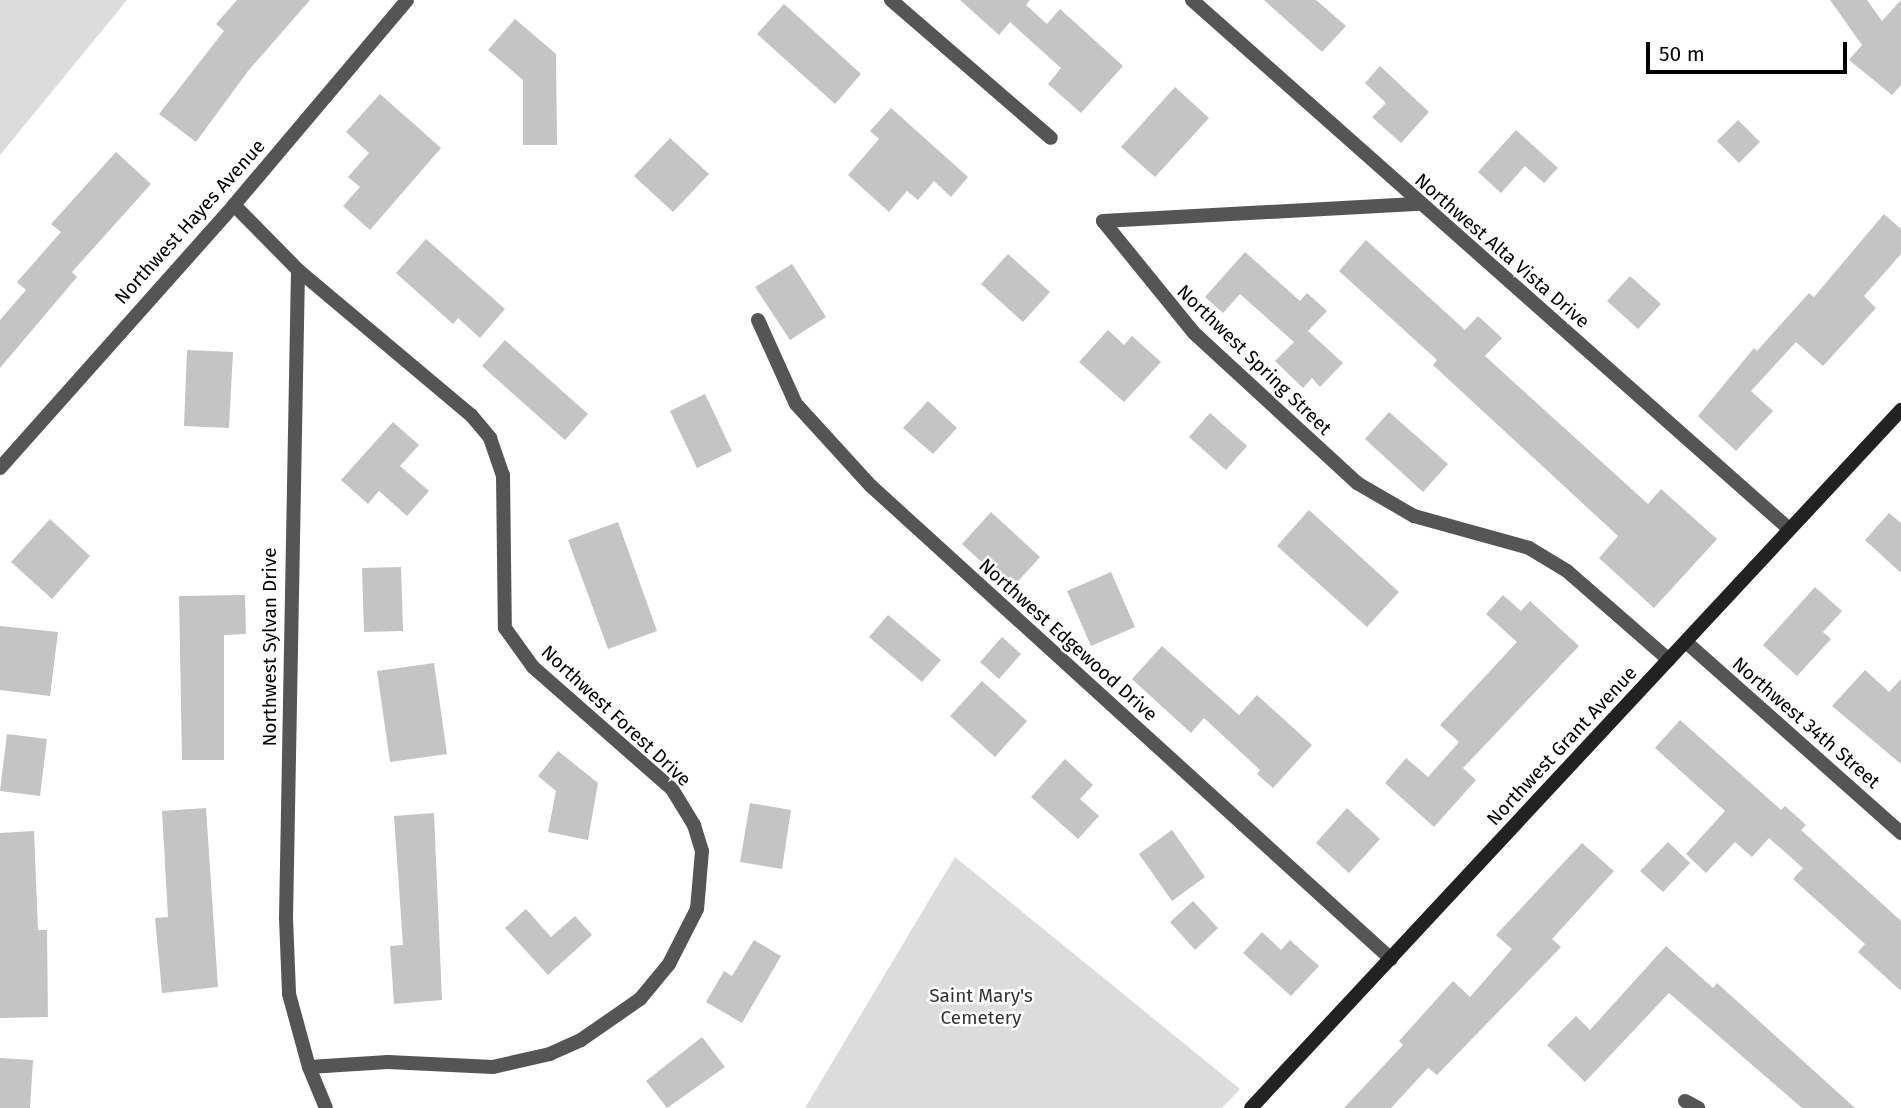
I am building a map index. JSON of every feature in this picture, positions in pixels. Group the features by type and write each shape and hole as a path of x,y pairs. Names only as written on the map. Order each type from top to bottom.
{"street":[{"name":"Northwest Hayes Avenue","path":"0,468 234,205 407,0"},
{"path":"891,0 1051,138"},
{"name":"Northwest Alta Vista Drive","path":"1192,0 1788,528"},
{"name":"Northwest Spring Street","path":"1420,204 1103,221 1194,333 1357,483 1414,516 1529,548 1567,571 1669,660"},
{"path":"234,205 298,270"},
{"name":"Northwest Sylvan Drive","path":"298,270 286,918 289,994 309,1067 326,1108"},
{"name":"Northwest Forest Drive","path":"298,270 471,415 490,438 503,475 505,628 533,667 672,789 694,825 702,850 697,909 669,964 640,999 581,1040 531,1059 493,1067 388,1062 309,1067"},
{"name":"Northwest Edgewood Drive","path":"758,320 796,404 871,486 1391,959"},
{"name":"Northwest Grant Avenue","path":"1251,1108 1686,642 1788,528 1901,411"},
{"name":"Northwest 34th Street","path":"1686,642 1901,833"},
{"path":"1685,1101 1698,1108"}],"green space":[{"path":"0,0 127,0 0,155"},
{"name":"Saint Mary's Cemetery","path":"955,857 1240,1089 1222,1108 805,1108"}],"building":[{"path":"237,0 310,0 248,71 196,142 159,114 224,31 216,24"},
{"path":"960,0 1030,0 1026,5 1047,24 1060,9 1123,66 1081,113 1048,84 1061,68 1010,22 999,35"},
{"path":"1264,0 1316,0 1346,26 1322,52"},
{"path":"1830,0 1867,0 1882,21 1901,0 1901,85 1892,95 1849,60 1862,45"},
{"path":"784,4 861,74 835,104 757,34"},
{"path":"515,19 556,54 557,145 523,145 523,80 488,50"},
{"path":"1380,66 1429,112 1401,143 1372,117 1386,103 1365,83"},
{"path":"1175,87 1209,118 1155,177 1121,147"},
{"path":"380,94 441,148 370,230 343,206 360,187 348,177 369,153 346,132"},
{"path":"891,108 968,177 951,197 934,181 918,200 907,191 889,212 848,175 879,139 870,131"},
{"path":"1738,120 1760,142 1739,163 1717,141"},
{"path":"1516,130 1558,168 1544,183 1525,166 1501,193 1478,172"},
{"path":"670,138 709,174 673,212 634,176"},
{"path":"116,152 151,184 72,272 77,277 0,368 0,320 26,290 17,282 61,232 51,224"},
{"path":"1884,214 1901,229 1901,254 1864,296 1876,308 1823,366 1796,342 1751,391 1773,411 1736,451 1698,416 1754,348 1757,351 1809,293 1814,297"},
{"path":"426,239 505,309 480,338 458,318 453,324 396,273"},
{"path":"1366,240 1465,330 1478,316 1502,338 1485,356 1648,504 1661,489 1717,539 1654,608 1599,558 1618,536 1433,365 1437,360 1339,271"},
{"path":"1245,252 1300,301 1307,293 1327,311 1308,331 1343,363 1320,387 1312,378 1303,388 1275,361 1294,342 1240,294 1223,313 1205,297"},
{"path":"1008,254 1050,292 1023,322 981,284"},
{"path":"792,264 826,317 790,340 755,287"},
{"path":"1630,276 1661,304 1638,329 1607,301"},
{"path":"1108,330 1124,345 1132,336 1161,362 1124,402 1079,362"},
{"path":"505,340 588,414 565,440 482,366"},
{"path":"187,350 233,352 229,428 184,426"},
{"path":"705,394 732,451 697,468 670,411"},
{"path":"928,401 957,428 933,454 903,428"},
{"path":"1389,412 1448,464 1423,492 1365,439"},
{"path":"1210,413 1247,446 1226,470 1189,437"},
{"path":"393,422 419,445 400,466 429,491 407,516 379,491 368,504 341,480"},
{"path":"1309,510 1399,592 1367,627 1277,546"},
{"path":"991,512 1040,557 1011,589 962,544"},
{"path":"1889,513 1901,523 1901,573 1865,540"},
{"path":"50,519 90,556 52,599 11,562"},
{"path":"618,522 657,631 608,649 568,540"},
{"path":"401,567 403,631 364,632 362,568"},
{"path":"1111,572 1135,627 1091,646 1067,591"},
{"path":"1815,587 1842,611 1823,632 1831,639 1797,676 1763,645"},
{"path":"245,595 246,634 224,635 224,760 182,760 179,596"},
{"path":"1503,595 1521,611 1530,601 1579,646 1463,768 1476,780 1434,827 1385,783 1406,758 1428,777 1459,742 1440,725 1517,642 1486,614"},
{"path":"888,615 941,660 922,682 869,637"},
{"path":"0,626 58,632 50,696 0,690"},
{"path":"1002,637 1021,654 999,679 980,662"},
{"path":"1162,646 1239,715 1257,695 1312,745 1273,788 1257,774 1260,770 1204,718 1191,733 1132,679"},
{"path":"434,663 447,754 390,762 377,671"},
{"path":"1865,670 1889,692 1901,679 1901,764 1832,706"},
{"path":"982,681 1027,721 995,757 950,716"},
{"path":"1680,720 1781,810 1785,806 1806,825 1801,830 1901,921 1901,991 1858,952 1865,944 1793,879 1803,868 1769,838 1752,857 1735,842 1706,873 1686,854 1725,811 1655,748"},
{"path":"7,734 47,739 40,796 0,791"},
{"path":"558,751 598,783 588,840 548,832 556,791 538,776"},
{"path":"1065,759 1093,785 1080,799 1099,816 1078,839 1031,797"},
{"path":"750,803 791,810 782,869 740,862"},
{"path":"206,808 218,987 162,993 155,918 168,917 162,811"},
{"path":"1347,808 1380,839 1349,873 1316,843"},
{"path":"434,813 442,1000 394,1004 390,946 403,945 394,816"},
{"path":"1172,830 1205,877 1172,901 1139,854"},
{"path":"34,831 38,930 47,930 48,1017 0,1018 0,833"},
{"path":"1668,842 1690,863 1663,892 1640,871"},
{"path":"1582,843 1614,871 1552,939 1561,947 1437,1075 1428,1068 1391,1108 1344,1108 1403,1045 1399,1041 1453,981 1470,997 1512,949 1496,935"},
{"path":"1193,901 1218,928 1195,950 1170,922"},
{"path":"526,909 551,937 575,916 592,935 548,975 505,928"},
{"path":"1262,932 1281,950 1290,940 1319,966 1291,996 1243,953"},
{"path":"754,940 781,956 742,1023 706,1002 724,971 732,976"},
{"path":"1666,946 1713,988 1717,983 1855,1108 1802,1108 1669,993 1585,1082 1547,1045 1576,1016 1590,1030"},
{"path":"702,1037 725,1067 667,1108 646,1081"},
{"path":"0,1058 33,1060 30,1108 0,1108"}]}
